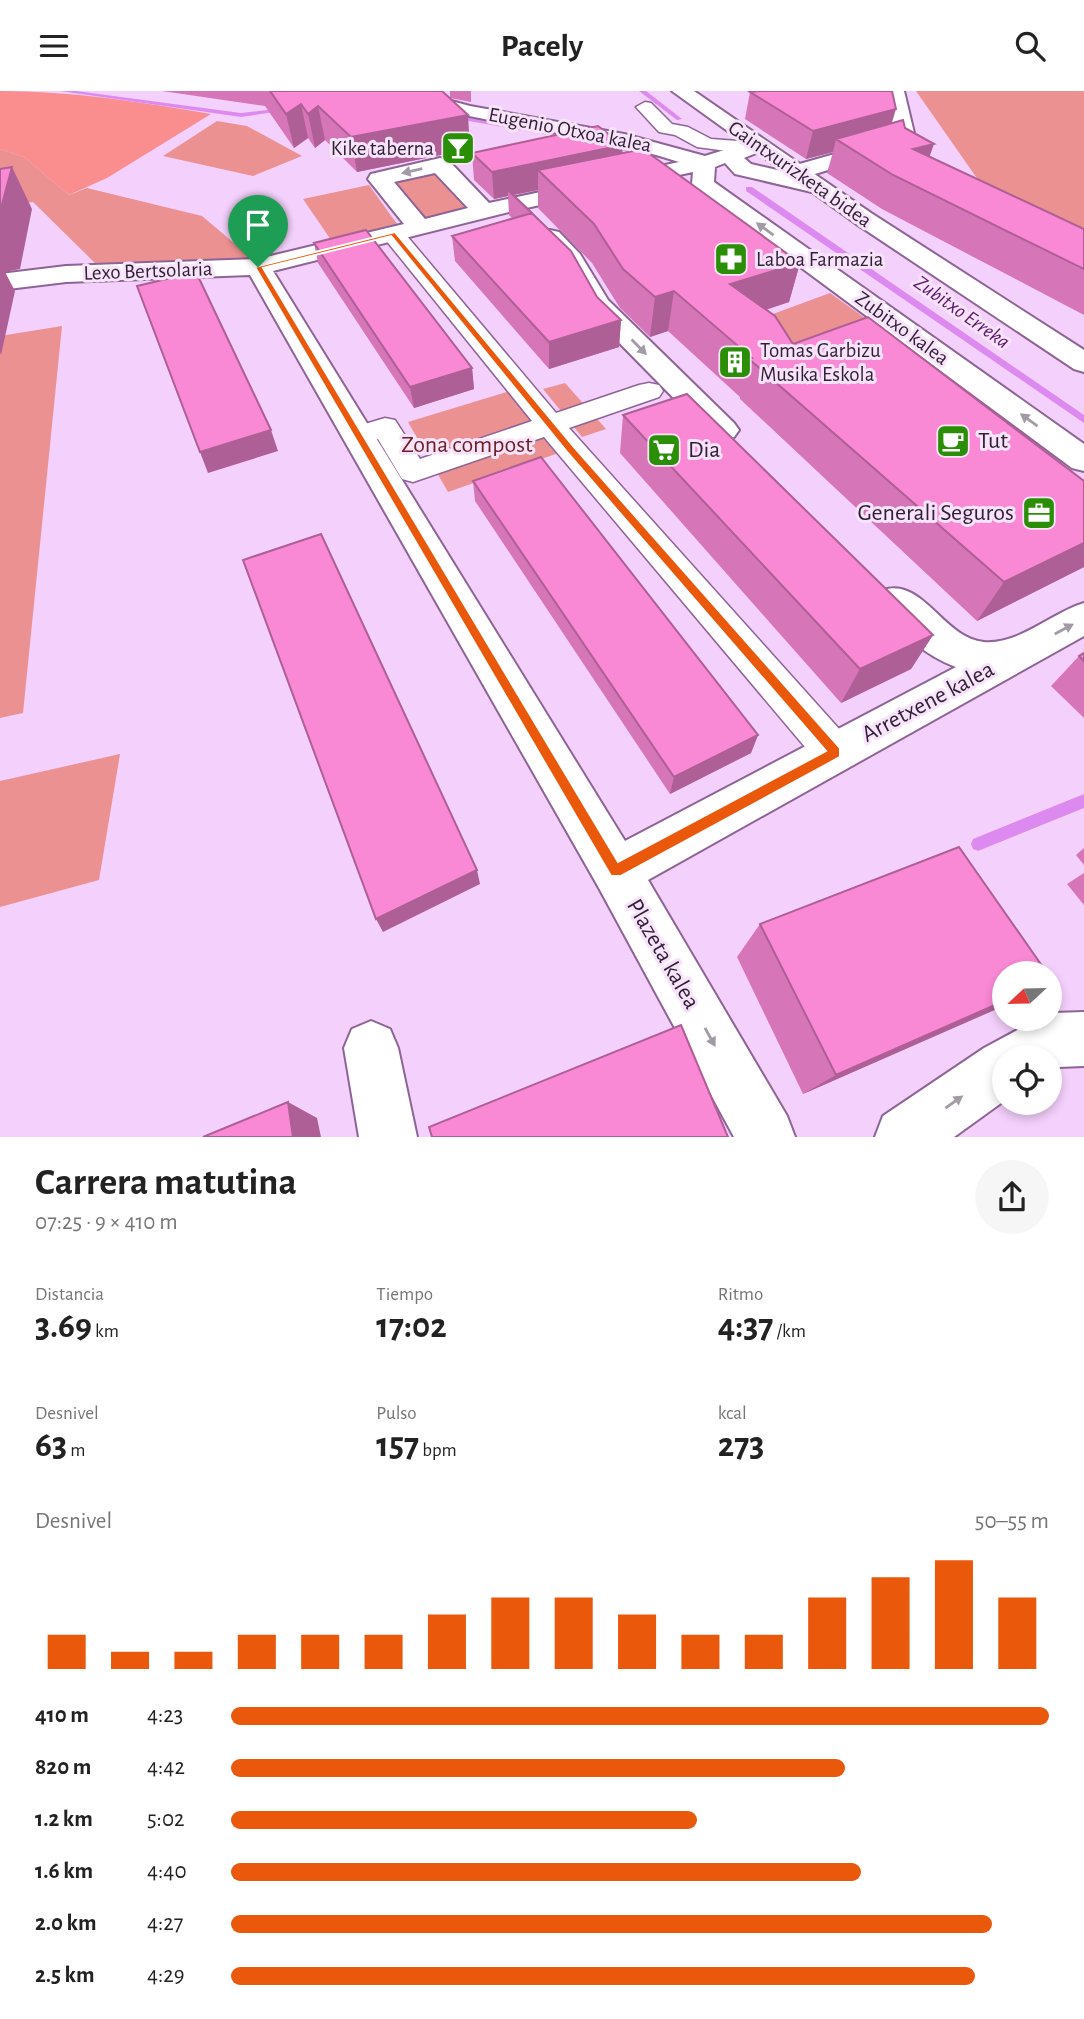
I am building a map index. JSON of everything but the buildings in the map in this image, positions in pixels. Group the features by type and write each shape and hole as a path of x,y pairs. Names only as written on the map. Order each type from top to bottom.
{"street":[{"name":"Eugenio Otxoa kalea","path":"395,91 439,97 635,140 704,163 784,174"},
{"name":"Gaintxurizketa bidea","path":"681,91 784,174 1076,357"},
{"path":"749,148 733,162 784,174 900,142 904,133 895,91"},
{"path":"645,107 666,128 681,131 704,143 720,147 731,145 749,148"},
{"name":"Lexo Bertsolaria","path":"0,282 66,274 258,267 517,203 704,163 749,148"},
{"name":"Zubitxo kalea","path":"704,163 703,184 1084,460"},
{"path":"484,211 440,165 379,179 406,230 551,426 835,753"},
{"path":"517,203 580,269 589,283 596,303 741,448"},
{"name":"Plazeta kalea","path":"258,267 616,871 766,1137"},
{"path":"358,436 385,427 413,472 649,391"},
{"name":"Arretxene kalea","path":"871,576 930,634 955,651 988,660 1005,659 1019,653"},
{"name":"Arretxene kalea","path":"616,871 1084,618"},
{"path":"1044,1045 1053,1040 1084,1038"},
{"path":"371,1048 388,1137"},
{"path":"904,1137 992,1075"}],"green space":[{"path":"916,91 1084,91 1084,235 981,184"},
{"path":"217,121 247,126 302,156 253,176 163,156"},
{"path":"0,149 24,157 69,195 87,188 202,216 253,259 96,264 33,202 0,207"},
{"path":"438,168 476,206 420,219 386,180"},
{"path":"369,185 397,224 331,240 303,199"},
{"path":"830,293 896,340 797,372 743,325"},
{"path":"62,326 23,713 0,718 0,336"},
{"path":"565,383 606,429 582,437 543,389"},
{"name":"Zona compost","path":"520,388 570,449 448,492 408,422"},
{"path":"120,754 99,880 0,907 0,781"}],"shaded area":[{"path":"0,91 80,95 211,114 107,178 69,195 24,157 0,149"}],"waterway":[{"path":"63,91 241,115 285,110"},
{"path":"642,91 679,119"},
{"name":"Zubitxo Erreka","path":"454,117 571,137"},
{"name":"Zubitxo Erreka","path":"609,145 649,156"},
{"name":"Zubitxo Erreka","path":"749,189 1084,420"},
{"name":"Zubitxo Erreka","path":"978,844 1084,801"}],"place":[{"name":"Kike taberna","path":"458,148"},
{"name":"Laboa Farmazia","path":"731,259"},
{"name":"Tomas Garbizu Musika Eskola","path":"735,362"},
{"name":"Tut","path":"953,441"},
{"name":"Dia","path":"664,450"},
{"name":"Generali Seguros","path":"1039,513"}],"route":[{"path":"393,234 570,449 835,753 616,871 258,267 393,234"}]}
